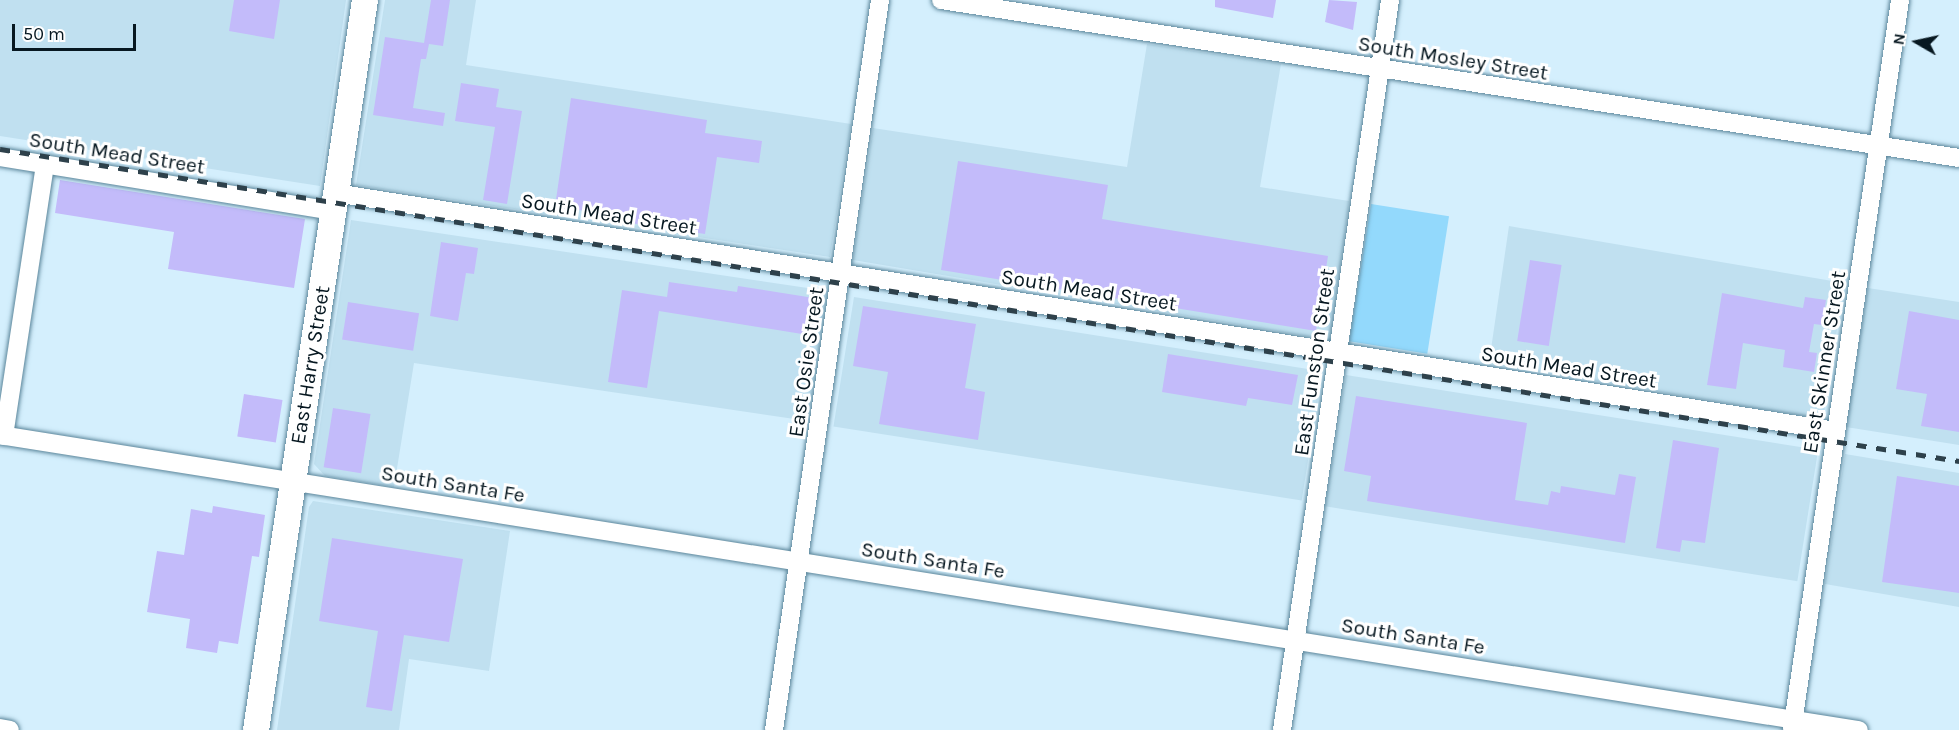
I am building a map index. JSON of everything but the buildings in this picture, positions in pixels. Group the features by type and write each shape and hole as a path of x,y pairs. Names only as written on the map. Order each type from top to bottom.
{"street":[{"name":"East Harry Street","path":"256,730 366,0"},
{"name":"East Osie Street","path":"774,730 880,0"},
{"name":"South Mosley Street","path":"941,0 1959,158"},
{"name":"East Funston Street","path":"1282,730 1390,0"},
{"name":"East Skinner Street","path":"1792,725 1900,0"},
{"name":"South Mead Street","path":"0,157 842,273 1836,431"},
{"path":"2,435 45,164"},
{"name":"South Santa Fe","path":"2,435 1295,641 1792,725 1858,730"},
{"path":"0,728 10,730"}],"shaded area":[{"path":"0,0 346,0 320,186 0,136"},
{"path":"385,0 476,0 466,65 851,124 830,257 356,185"},
{"path":"1147,44 1281,64 1260,187 1349,201 1330,340 853,260 873,128 1127,167"},
{"path":"1371,204 1449,216 1427,354 1349,341"},
{"path":"351,220 828,291 808,421 414,363 394,487 325,476 314,464"},
{"path":"1509,226 1844,283 1824,414 1816,418 1489,363"},
{"path":"1868,288 1959,302 1959,445 1846,427"},
{"path":"854,297 1322,371 1302,501 834,426"},
{"path":"1346,375 1818,450 1797,581 1325,506"},
{"path":"1845,454 1959,473 1959,607 1825,584"},
{"path":"313,501 510,531 489,671 409,659 399,730 277,730 309,507"}],"railway":[{"path":"0,149 1959,461"}]}
